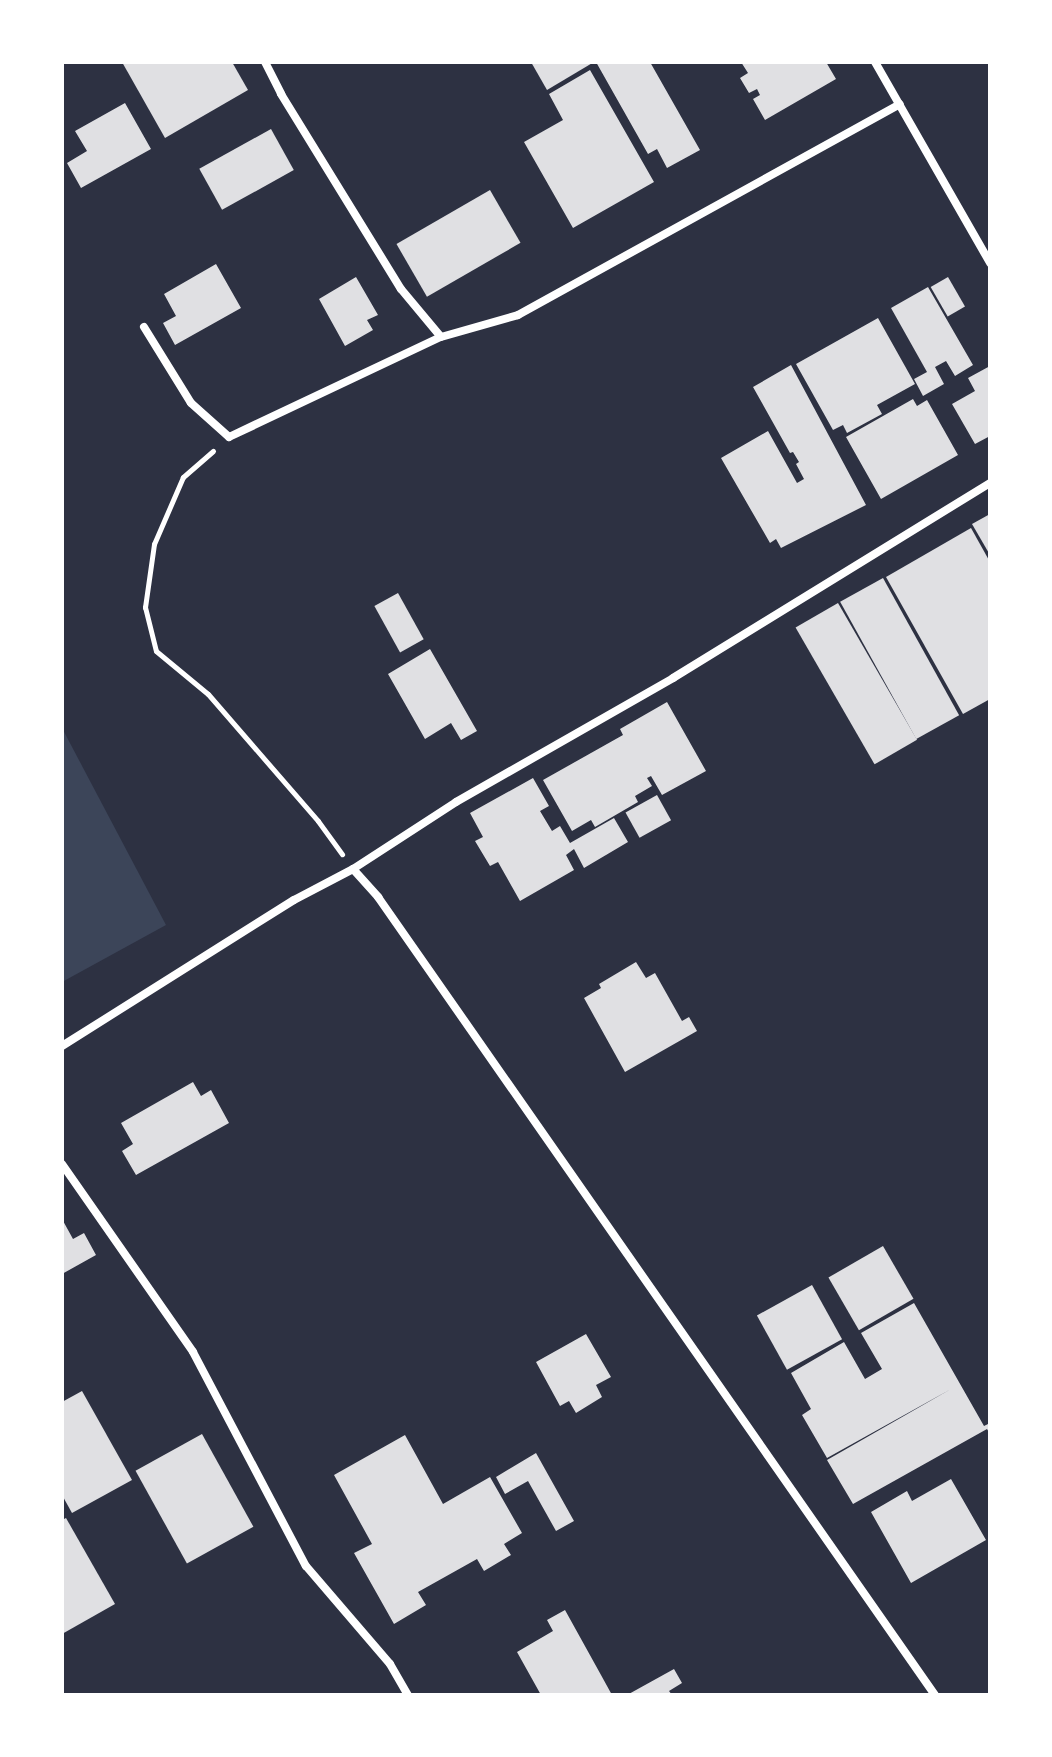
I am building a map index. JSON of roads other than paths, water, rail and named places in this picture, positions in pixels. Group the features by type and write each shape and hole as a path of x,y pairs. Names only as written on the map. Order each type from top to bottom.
{"street":[{"path":"265,62 281,94 401,289 441,337"},
{"path":"875,62 990,263"},
{"path":"144,327 191,403 229,437 441,337 518,315 900,104"},
{"path":"62,1046 294,900 353,869 456,802 673,678 990,483"},
{"path":"353,869 387,910 935,1695"},
{"path":"62,1164 193,1352 306,1566 390,1664 408,1695"}]}
